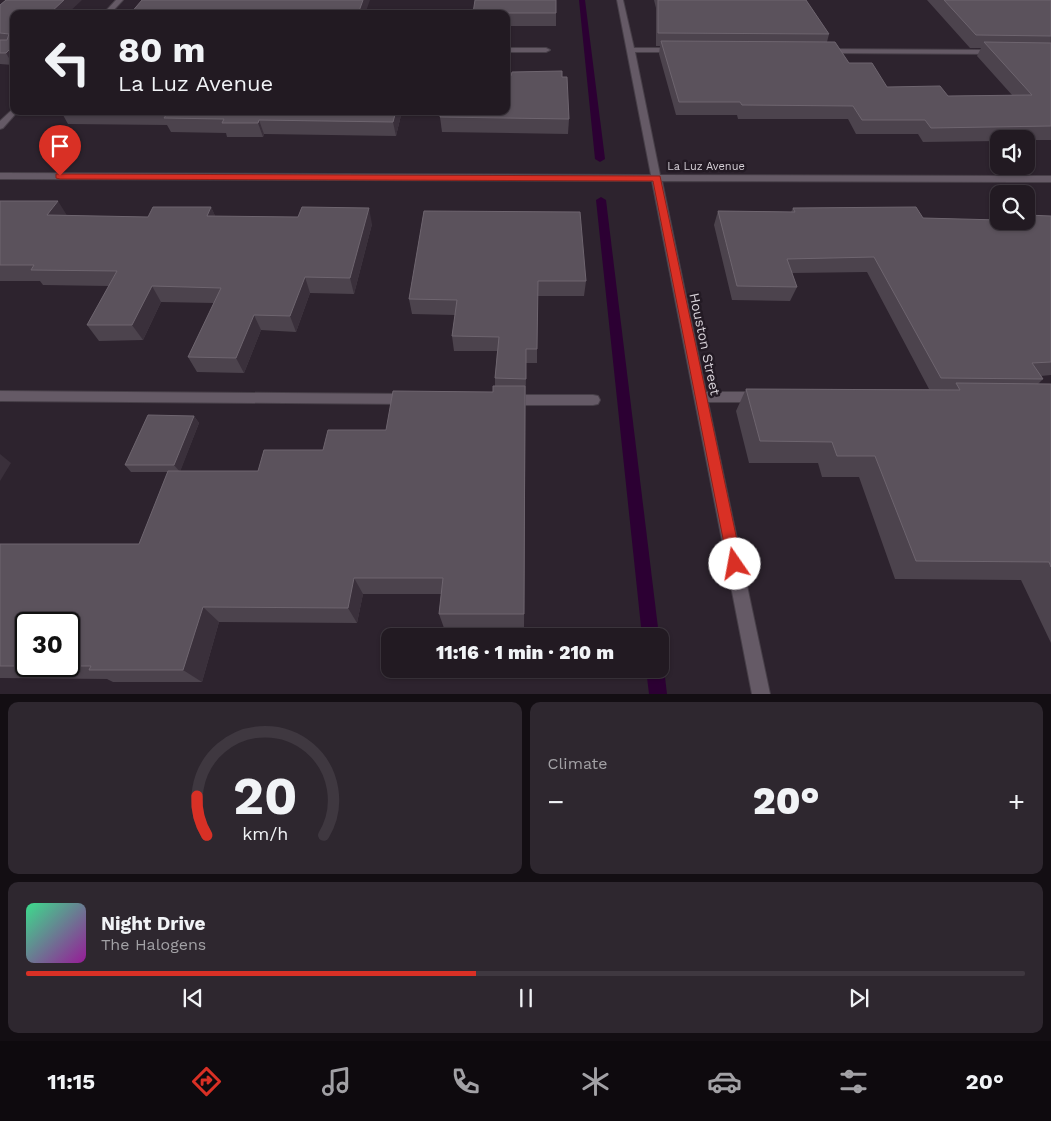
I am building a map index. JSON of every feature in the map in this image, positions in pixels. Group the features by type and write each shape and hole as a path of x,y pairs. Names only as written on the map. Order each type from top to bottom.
{"street":[{"path":"110,10 120,0"},
{"name":"Houston Street","path":"620,0 761,694"},
{"path":"510,50 546,50"},
{"path":"629,50 688,50"},
{"path":"815,51 1002,52"},
{"path":"0,126 10,115"},
{"name":"La Luz Avenue","path":"0,176 1051,179"},
{"path":"0,396 425,399"},
{"path":"701,397 769,398"},
{"path":"494,400 593,400"}],"building":[{"path":"6,0 64,0 53,10 10,10 10,49 6,53 0,53 0,40 7,40 9,34 0,33 0,5"},
{"path":"142,0 363,0 359,10 133,10"},
{"path":"475,0 556,0 556,13 510,13 510,10 473,10"},
{"path":"658,0 806,0 829,34 658,33"},
{"path":"944,0 1051,0 1051,36 976,35"},
{"path":"661,41 835,42 849,63 872,63 887,87 940,86 948,96 1032,95 984,42 1051,43 1051,126 931,128 925,120 862,120 853,106 742,105 740,102 679,102"},
{"path":"562,71 562,77 567,77 569,119 440,117 440,115 510,115 510,76 512,72"},
{"path":"166,115 395,115 393,122 259,120 258,123 222,123 224,119 164,118"},
{"path":"0,201 58,201 47,215 148,217 153,207 211,207 207,216 298,217 302,207 369,208 350,278 305,277 290,316 254,315 236,358 188,357 221,288 152,286 132,325 87,325 117,271 31,270 34,265 0,265"},
{"path":"916,207 923,218 990,220 990,230 1035,230 1035,215 1051,216 1051,362 1032,363 1043,379 941,378 874,257 787,259 797,287 737,286 718,211 795,212 793,208"},
{"path":"424,211 580,212 586,281 538,281 537,349 526,349 526,379 495,378 499,337 452,336 457,300 409,299"},
{"path":"956,383 1051,384 1051,567 1049,562 916,561 875,456 837,456 832,442 760,441 746,389 960,390"},
{"path":"493,386 525,386 524,614 439,614 443,578 354,578 348,608 203,607 183,670 89,670 91,666 80,666 80,612 15,612 15,666 0,666 0,544 139,544 168,471 258,471 264,450 323,450 328,430 386,430 393,391 493,392"},
{"path":"148,415 194,416 174,465 125,465"}],"waterway":[{"path":"582,0 600,159"},
{"path":"601,200 650,628"},
{"path":"656,678 658,694"}],"route":[{"path":"60,176 656,178 735,564"}]}
